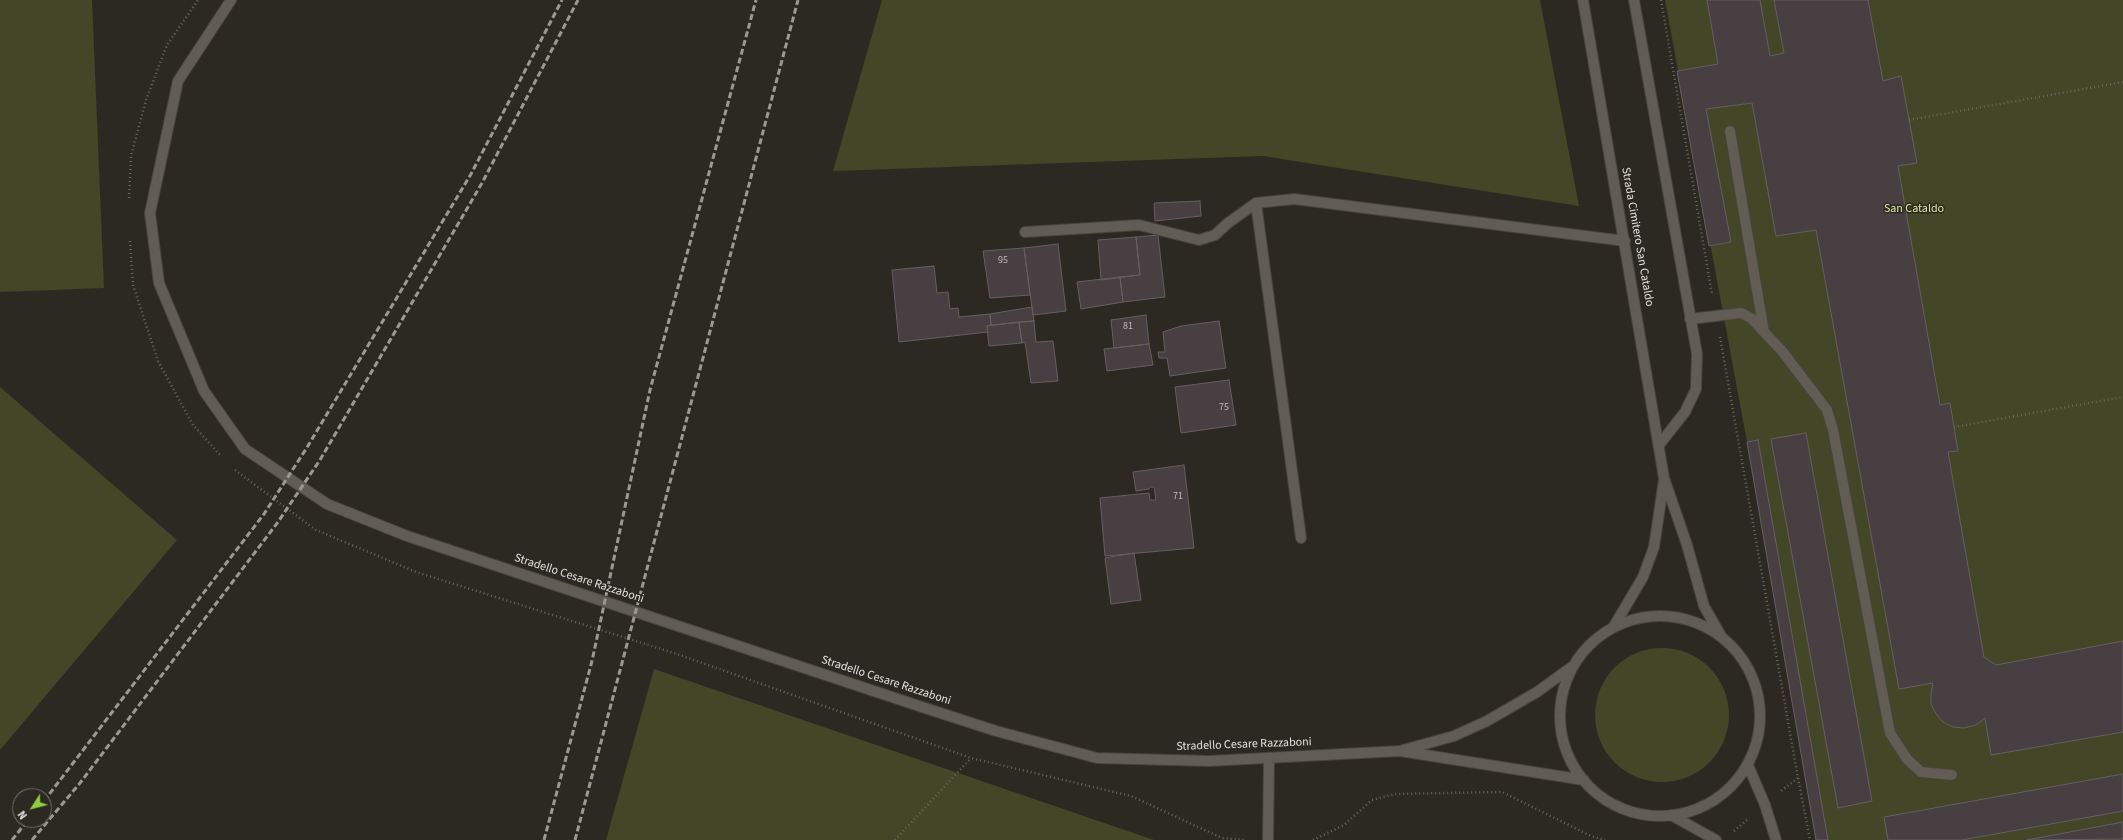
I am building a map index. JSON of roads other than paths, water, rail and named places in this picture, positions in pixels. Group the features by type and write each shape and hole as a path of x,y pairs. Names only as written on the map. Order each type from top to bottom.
{"street":[{"name":"Stradello Cesare Razzaboni","path":"231,0 178,81 150,213 159,283 204,391 245,449 328,504 407,536 996,731 1097,758 1209,761 1400,751 1584,780"},
{"name":"Strada Cimitero San Cataldo","path":"1583,0 1664,478 1687,544 1704,606 1721,636"},
{"path":"1634,0 1697,354 1696,389 1685,412 1659,445"},
{"path":"1730,131 1764,332"},
{"path":"1025,232 1139,225 1199,240 1215,235 1228,223 1256,203 1294,199 1625,241"},
{"path":"1256,203 1301,538"},
{"path":"1690,319 1741,313 1751,318 1800,372 1827,410 1833,430 1890,733 1907,758 1921,772 1952,775"},
{"name":"Strada Cimitero San Cataldo","path":"1614,626 1643,577 1654,547 1664,478"},
{"path":"1669,616 1697,622 1721,636 1745,662 1758,696 1759,731 1748,765 1734,784 1715,800 1694,810 1671,815 1647,815 1623,808 1602,797 1584,780 1571,760 1562,737 1560,712 1564,688 1573,666 1591,643 1614,626 1641,617 1669,616"},
{"name":"Stradello Cesare Razzaboni","path":"1400,751 1454,736 1487,720 1537,692 1573,666"},
{"path":"1268,840 1269,758"},
{"path":"1748,765 1765,805 1776,840"},
{"path":"1671,815 1716,840"}],"railway":[{"path":"52,791 264,514 306,449 471,174 562,0"},
{"path":"32,840 80,783 278,522 320,460 482,183 578,0"},
{"path":"544,840 592,661 650,390 756,0"},
{"path":"575,840 798,0"},
{"path":"12,840 22,828"}],"park label":[{"name":"San Cataldo","path":"1914,209"}]}
